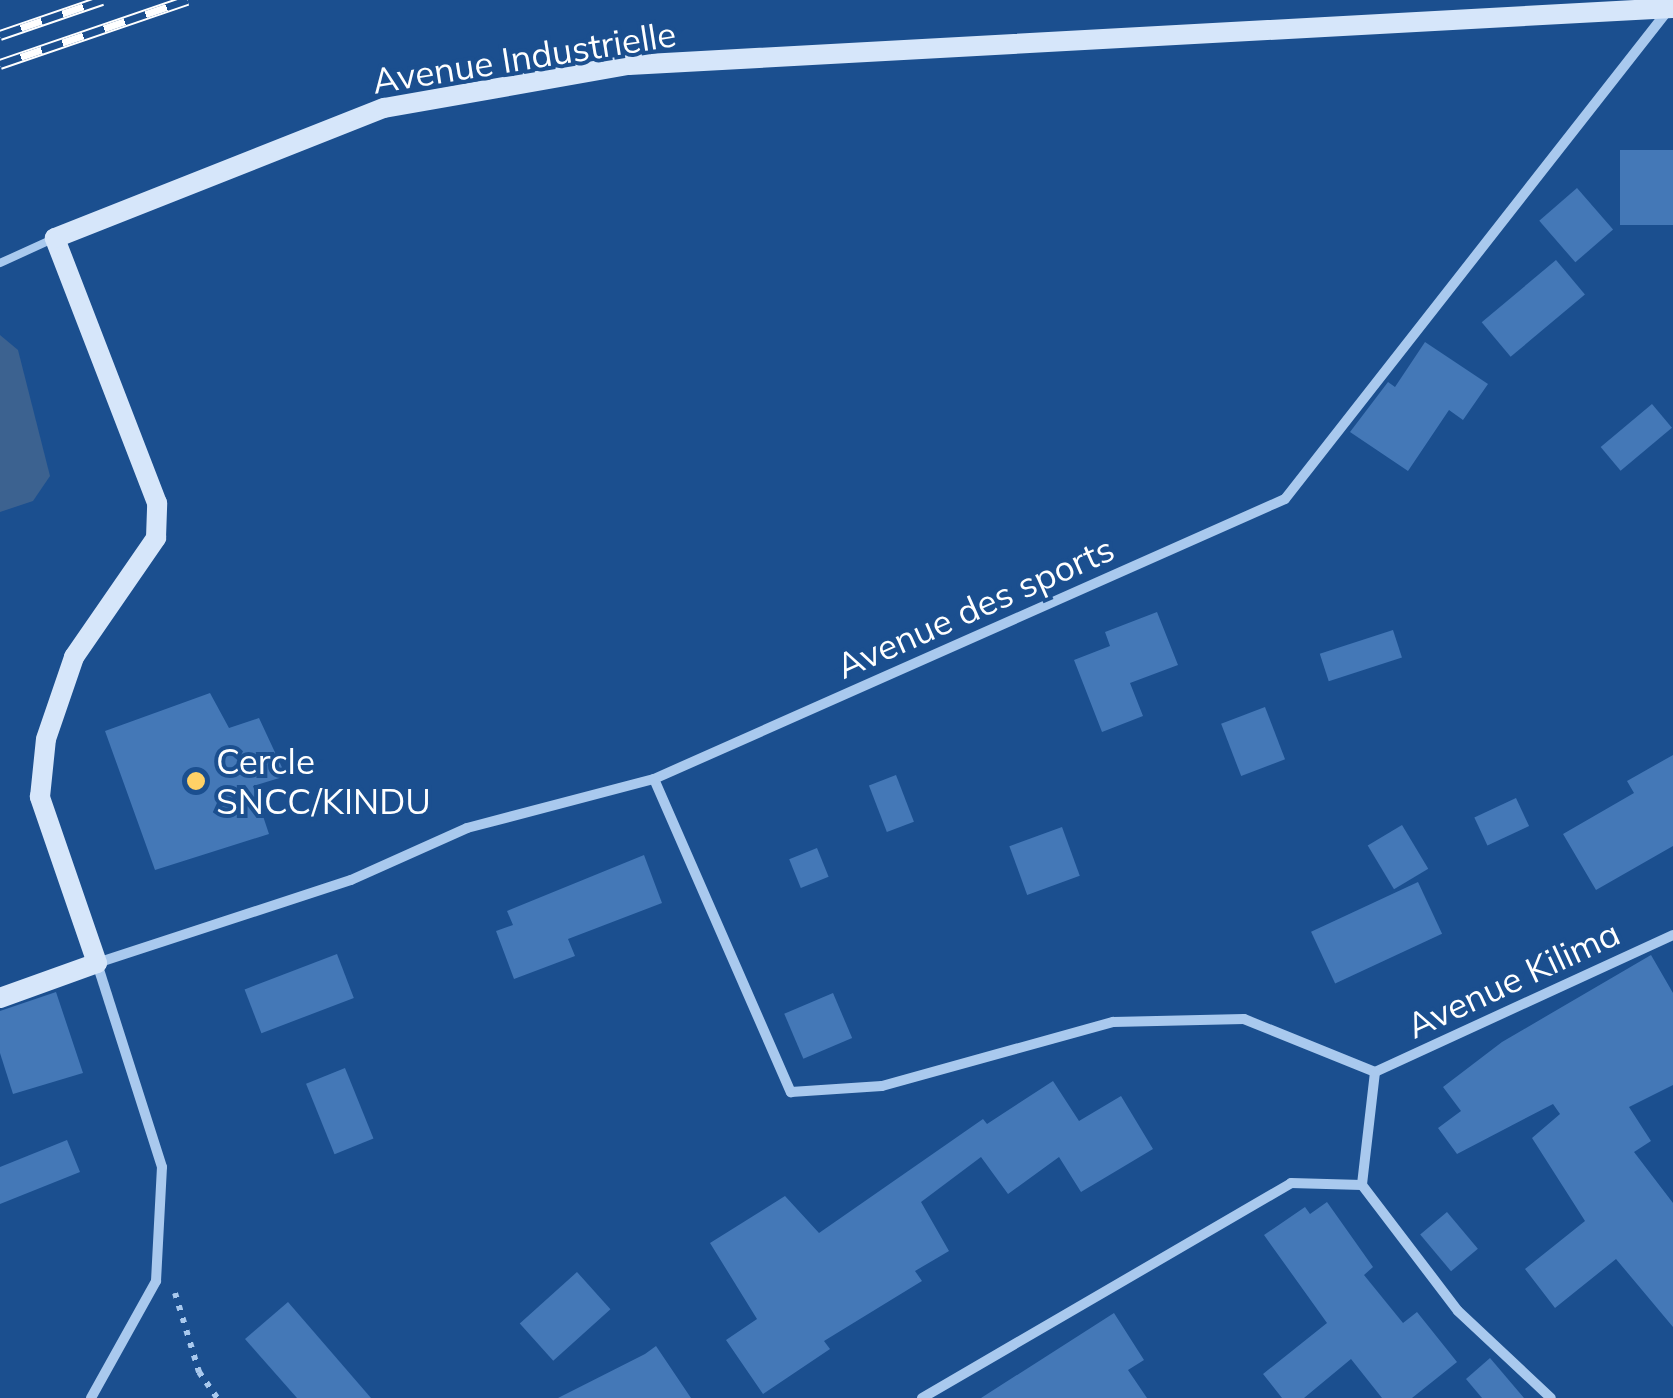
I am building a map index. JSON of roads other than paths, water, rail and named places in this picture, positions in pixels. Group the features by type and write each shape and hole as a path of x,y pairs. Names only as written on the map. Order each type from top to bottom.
{"street":[{"name":"Avenue Industrielle","path":"55,238 384,108 629,65 1671,8"},
{"name":"Avenue des sports","path":"97,962 350,880 467,828 654,779 1285,499 1671,8"},
{"path":"55,238 157,503 156,538 144,562 74,657 46,739 40,797 162,1167 156,1282 90,1398"},
{"path":"654,779 790,1092 898,1082 1113,1022 1244,1019 1375,1072 1362,1185 1458,1311 1551,1398"},
{"name":"Avenue Kilima","path":"1375,1072 1673,935"},
{"path":"0,998 97,962"},
{"path":"922,1398 1292,1183 1362,1185"}],"lane":[{"path":"0,263 55,238"}],"water":[{"path":"0,335 18,350 50,476 33,501 0,512"}],"railway":[{"path":"0,35 102,0"},
{"path":"0,64 187,0"}],"place":[{"name":"Cercle SNCC/KINDU","path":"196,781"}]}
